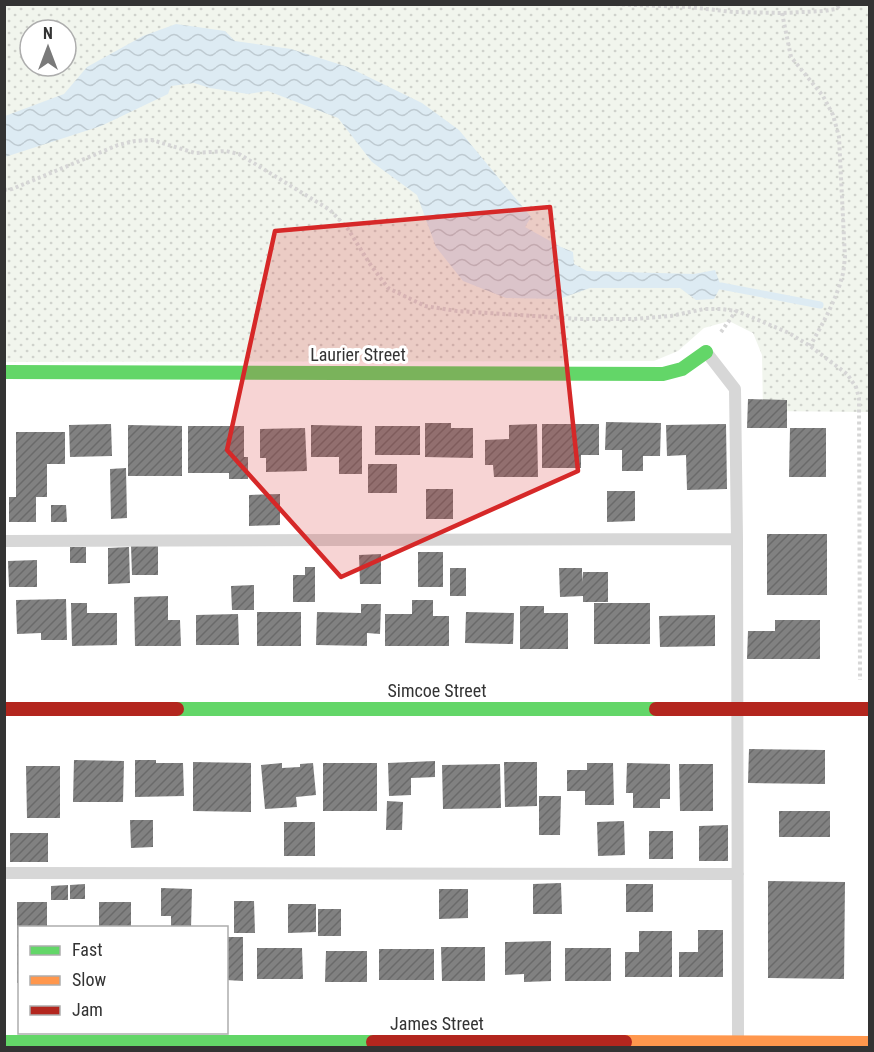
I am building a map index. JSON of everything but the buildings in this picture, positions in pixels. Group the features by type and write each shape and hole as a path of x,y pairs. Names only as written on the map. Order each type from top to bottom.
{"street":[{"name":"Laurier Street","path":"4,372 663,374 682,369 706,352"},
{"name":"Simcoe Street","path":"4,709 870,709"},
{"name":"James Street","path":"4,1042 738,1045 870,1043"}],"lane":[{"path":"706,352 735,389 738,1045"},
{"path":"4,541 737,539"},
{"path":"4,873 738,874"}],"path":[{"path":"610,4 782,13 825,11 836,9 841,4"},
{"path":"782,13 791,57 823,96 833,116 839,137 844,247 842,277 825,320 810,346"},
{"path":"4,190 118,145 135,141 152,140 195,153 226,151 239,154 330,210 348,229 388,288 425,306 458,311 580,319 634,319 671,316 704,309 736,310 776,327 810,346 847,374 856,387 859,398 860,680"}],"highlighted area":[{"path":"550,207 578,471 341,577 227,450 275,231"}],"shaded area":[{"path":"4,5 869,5 869,412 763,411 762,355 753,333 729,321 704,328 678,351 654,361 5,362"}],"water":[{"path":"176,24 225,31 235,41 291,49 348,67 422,103 459,130 531,217 525,227 573,252 574,264 587,271 694,274 715,270 721,286 714,299 696,300 680,288 590,288 559,299 506,298 463,281 436,247 417,195 372,162 338,118 268,91 248,94 194,83 171,86 168,94 101,126 5,157 5,116 64,94 87,67 143,36"}],"waterway":[{"path":"721,286 820,305"}],"traffic: fast":[{"path":"4,372 663,374 682,369 706,352"},
{"path":"177,709 656,709"},
{"path":"4,1042 373,1042"}],"traffic: slow":[{"path":"625,1042 870,1043"}],"traffic: jam":[{"path":"4,709 177,709"},
{"path":"656,709 870,709"},
{"path":"373,1042 625,1042"}]}
